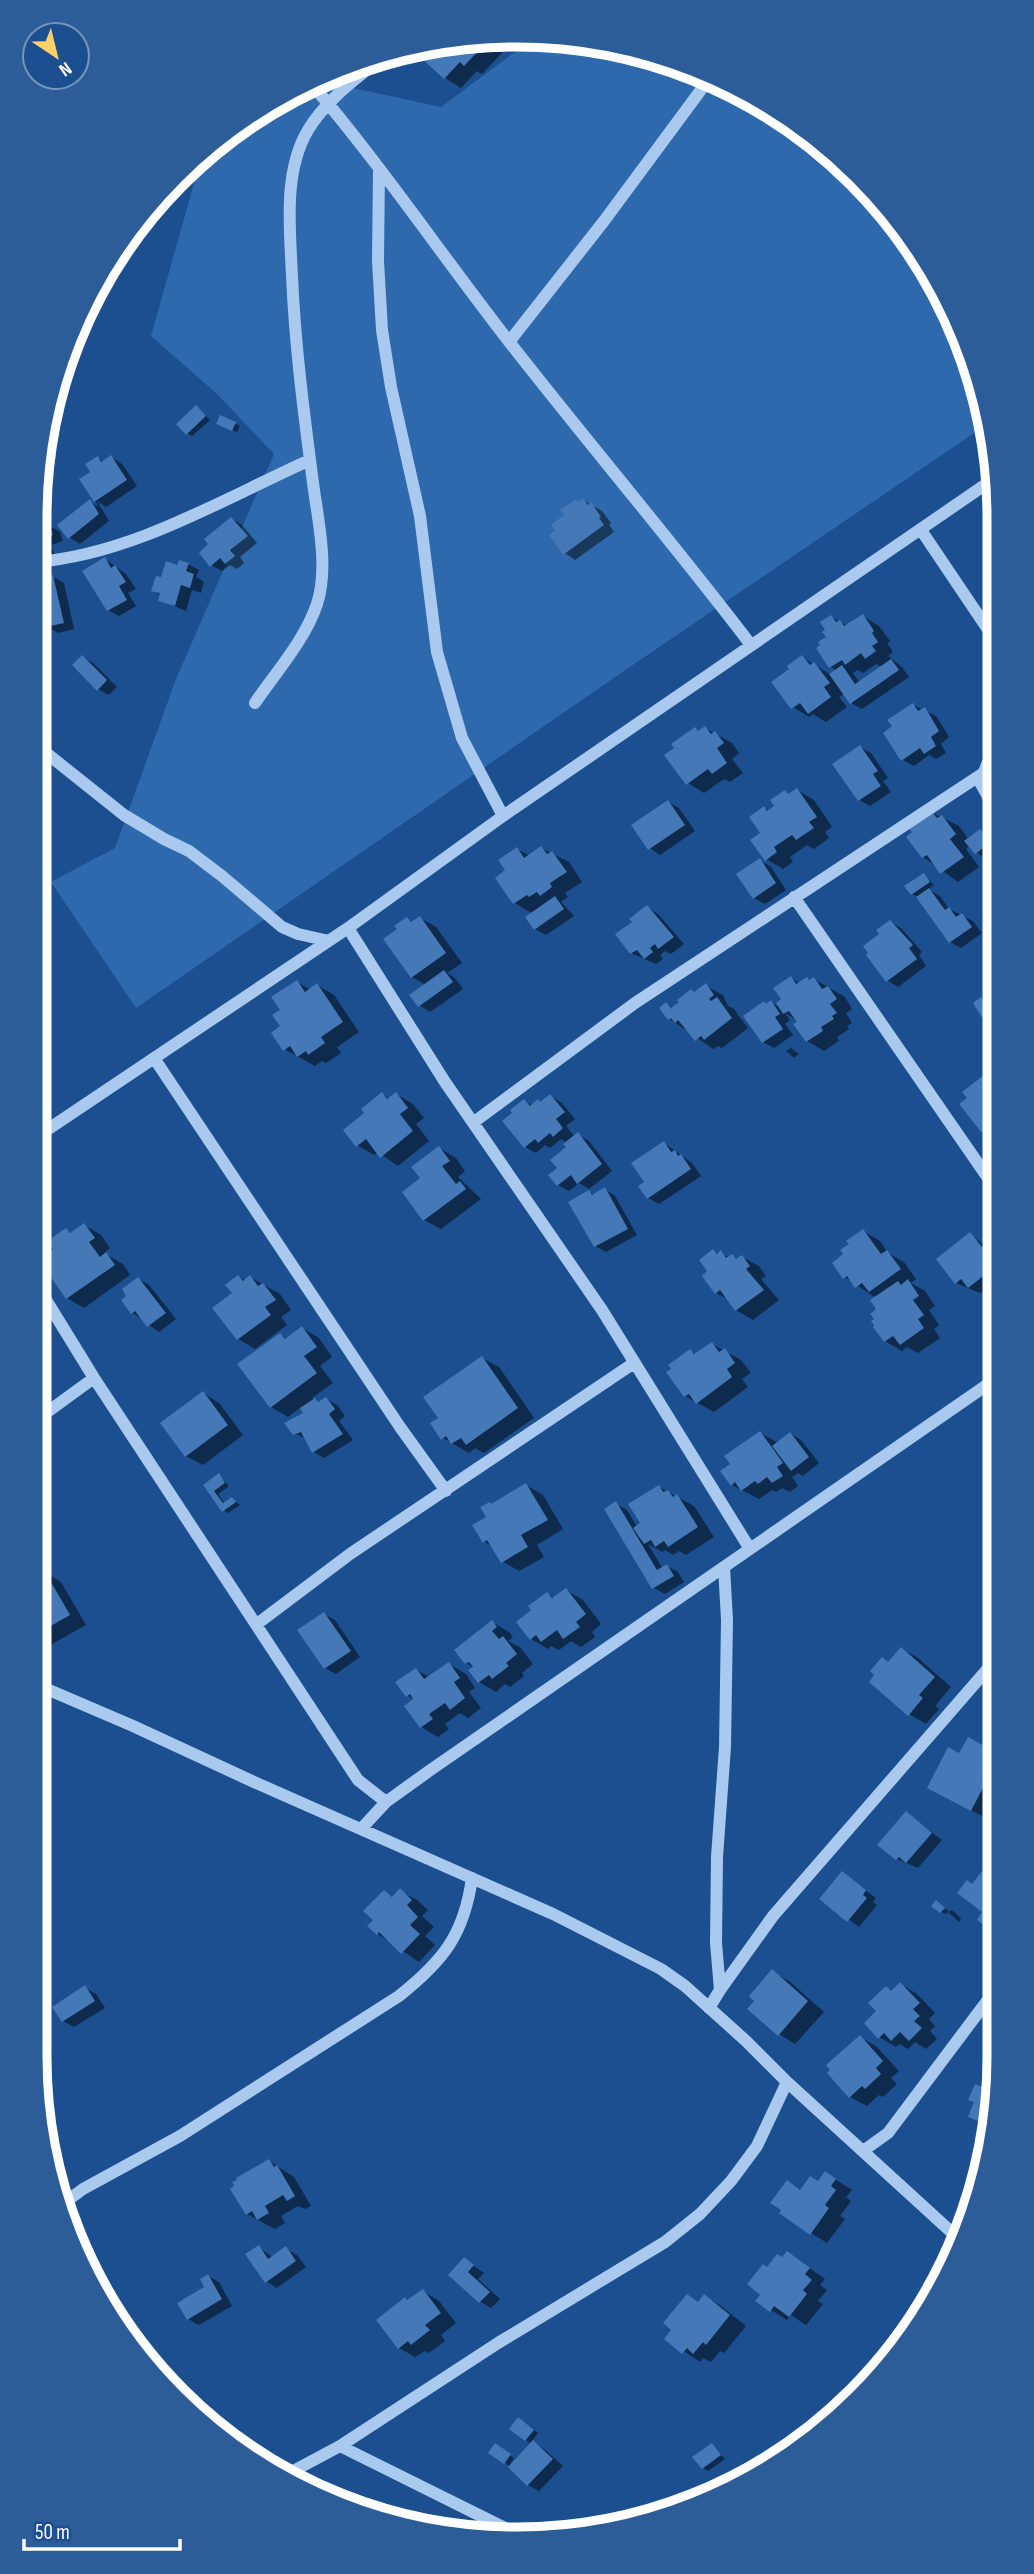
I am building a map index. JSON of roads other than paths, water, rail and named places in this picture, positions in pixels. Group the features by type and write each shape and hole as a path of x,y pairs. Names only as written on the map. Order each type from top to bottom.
{"street":[{"path":"255,703 305,631 317,603 322,572 297,369 290,238 291,190 297,157 308,131 328,103 365,73"},
{"path":"509,342 613,210 704,86"},
{"path":"318,92 509,342 684,556 751,645"},
{"path":"379,169 378,261 382,330 393,398 418,505 437,652 462,737 503,816"},
{"path":"47,560 91,554 140,537 310,460"},
{"path":"47,1130 348,928 503,816 986,484"},
{"path":"921,530 987,628"},
{"path":"47,754 124,815 189,851 282,928 329,941"},
{"path":"474,1122 635,1003 982,774 987,766"},
{"path":"982,774 981,785 987,795"},
{"path":"794,897 987,1177"},
{"path":"348,928 445,1082 602,1310 750,1549"},
{"path":"154,1058 400,1427 446,1491"},
{"path":"47,1302 94,1378 358,1780 386,1802"},
{"path":"257,1624 350,1555 635,1363"},
{"path":"47,1412 94,1378"},
{"path":"361,1829 386,1802 987,1385"},
{"path":"720,1990 716,1943 717,1857 725,1746 727,1620 724,1567"},
{"path":"709,2008 773,1916 987,1670"},
{"path":"47,1690 633,1952 685,1986 953,2233"},
{"path":"69,2199 202,2123 399,1996 427,1973 453,1941 463,1920 472,1878"},
{"path":"863,2151 888,2133 987,2001"},
{"path":"294,2470 340,2446 498,2343 665,2242 700,2214 731,2181 757,2146 787,2082"},
{"path":"340,2446 502,2527"}]}
